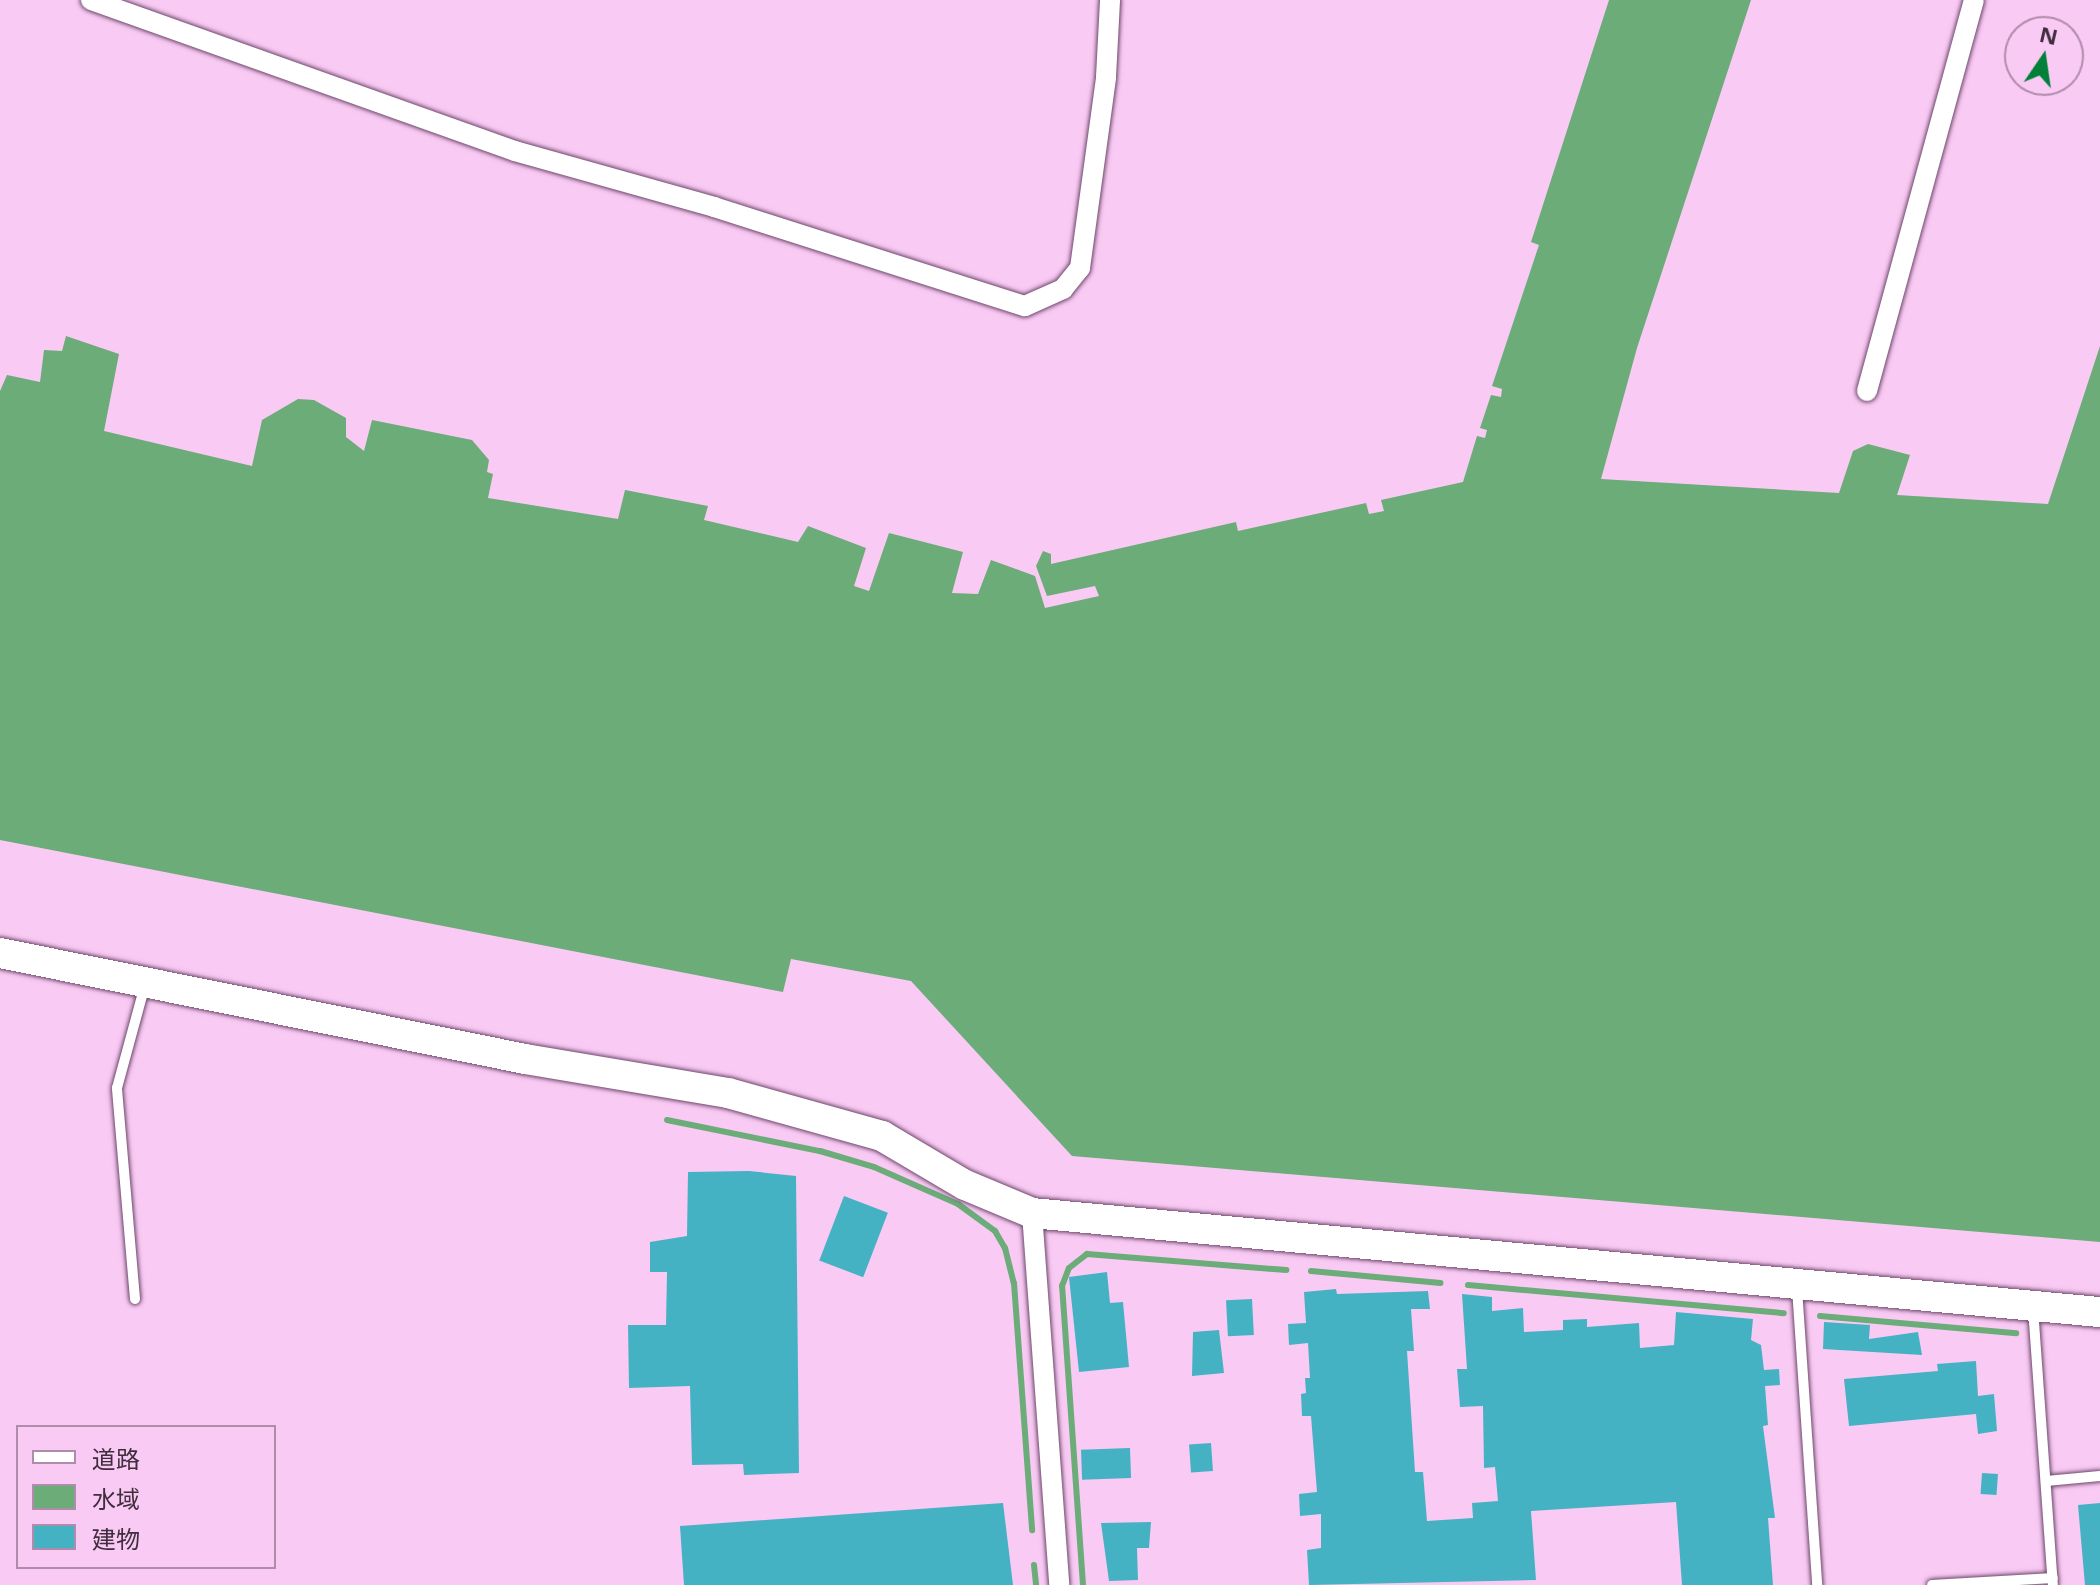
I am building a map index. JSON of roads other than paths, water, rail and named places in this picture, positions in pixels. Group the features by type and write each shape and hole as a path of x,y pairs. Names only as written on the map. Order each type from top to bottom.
{"street":[{"path":"91,0 515,151 714,207 1025,306 1063,289 1080,268 1106,77 1110,0"},
{"path":"1867,391 1974,0"},
{"path":"0,953 525,1059 728,1093 882,1136 965,1185 1032,1213 2100,1312"},
{"path":"1032,1213 1059,1585"}],"lane":[{"path":"135,1299 117,1088 145,982"},
{"path":"1796,1283 1817,1585"},
{"path":"1932,1585 2053,1582 2033,1306"},
{"path":"2046,1481 2100,1476"}],"water":[{"path":"1609,0 1751,0 1637,348 1601,479 1839,493 1853,451 1868,444 1910,455 1897,495 2048,504 2100,346 2100,1242 1072,1156 911,981 791,959 783,992 0,840 0,391 7,375 40,382 44,350 62,351 66,336 119,354 104,431 252,466 262,420 298,399 314,400 346,418 346,437 364,451 372,420 472,440 489,460 487,472 493,474 488,498 618,519 625,490 708,506 704,520 798,542 808,526 866,548 854,586 869,591 889,533 963,552 952,593 978,594 991,560 1035,576 1045,608 1099,596 1095,586 1047,596 1036,566 1043,551 1051,554 1051,564 1236,522 1238,531 1366,503 1369,514 1384,511 1381,500 1463,482 1477,436 1485,438 1487,430 1480,428 1491,395 1501,397 1502,389 1492,386 1539,245 1531,242"}],"waterway":[{"path":"667,1120 820,1151 874,1167 958,1204 995,1231 1005,1248 1014,1283 1032,1530"},
{"path":"1083,1585 1062,1286 1069,1268 1087,1254 1286,1270"},
{"path":"1311,1271 1440,1283"},
{"path":"1468,1285 1784,1313"},
{"path":"1820,1316 2016,1333"},
{"path":"1034,1565 1036,1585"}]}
